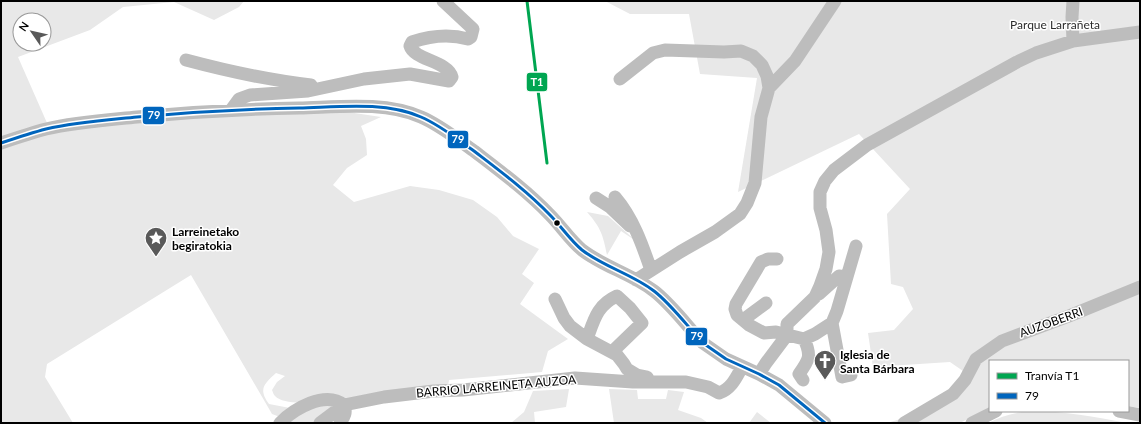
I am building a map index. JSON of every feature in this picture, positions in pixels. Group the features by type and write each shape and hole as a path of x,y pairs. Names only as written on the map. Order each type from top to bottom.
{"street":[{"path":"231,110 239,100 250,95 330,87 364,79 410,74 449,81 452,77 449,70 418,54 411,49 410,46 412,42 418,40 446,35 468,39 471,37 473,29 443,1"},
{"path":"769,88 795,61 835,1"},
{"path":"1073,1 1073,41"},
{"path":"815,297 822,280 829,252 826,230 820,208 820,192 825,180 834,170 874,141 1017,62 1073,41 1140,32"},
{"path":"620,79 653,53 665,50 741,51 754,56 762,64 768,76 769,88 761,117 755,183 747,204 740,214 715,232 636,280"},
{"path":"186,60 220,69 290,83 330,87"},
{"path":"1,143 47,129 78,123 231,110 368,107 391,108 405,111 421,117 455,137 526,192 551,216 574,243 583,251 655,292 703,343 712,350 726,359 779,385 826,423"},
{"path":"615,197 623,206 637,233 651,270"},
{"path":"596,198 610,207 637,233"},
{"path":"851,375 842,376 832,323 856,246"},
{"path":"777,259 768,259 761,262 751,271 736,304 735,310 737,315 764,334 776,332 804,339 832,323"},
{"path":"759,374 766,362 787,335 788,324 839,276 847,277"},
{"name":"AUZOBERRI","path":"904,423 953,394 965,380 973,364 1002,340 1069,316 1140,287"},
{"path":"587,339 601,306 608,300 617,296 630,308 642,323 612,352"},
{"name":"BARRIO LARREINETA AUZOA","path":"555,299 564,318 570,326 587,339 617,355 627,369 637,375 647,377 650,382"},
{"path":"743,320 766,303"},
{"path":"804,339 809,349 809,358 799,374 804,380"},
{"name":"BARRIO LARREINETA AUZOA","path":"344,405 398,395 463,390 574,378 650,382 686,382 708,387 719,393 727,390 734,382 742,367"},
{"path":"280,423 289,414 303,406 328,399 339,401 344,405 346,410 340,423"},
{"path":"320,423 344,405"},
{"path":"972,423 994,412"},
{"path":"1124,412 1140,415"}],"green space":[{"path":"1,1 244,1 239,7 214,20 174,2 123,7 90,30 52,44 52,12 12,12 12,52 31,52 18,57 51,132 156,120 341,111 381,117 361,126 366,139 367,155 347,168 333,185 354,202 410,186 439,190 473,200 497,217 513,236 539,249 522,274 534,283 520,304 568,339 548,351 542,372 449,380 448,386 350,400 344,398 308,402 288,402 281,400 273,394 272,390 277,382 285,376 276,373 268,380 263,390 269,404 290,408 280,417 272,414 191,275 47,364 45,377 73,423 1,423"},
{"name":"Parque Larrañeta","path":"605,1 1140,1 1140,408 1129,406 1129,360 989,360 989,408 960,423 887,423 904,418 953,387 963,371 950,362 873,367 868,333 894,330 913,309 903,287 891,284 887,214 910,189 859,134 738,192 757,78 700,74 689,14 630,14"},
{"path":"587,212 608,216 636,241 621,231 607,255 601,232"},
{"path":"569,389 566,407 534,412 535,423 511,423 524,412 533,391"},
{"path":"609,389 637,390 638,399 666,399 668,390 684,392 678,410 701,418 708,423 614,423"},
{"path":"335,404 315,423 284,423 309,407"},
{"path":"757,412 771,423 749,423"},
{"path":"1020,412 1055,412 1127,423 988,423"}],"tram line":[{"name":"T1","path":"527,1 547,163"}],"transit line":[{"name":"79","path":"1,143 46,129 69,125 103,120 178,114 345,106 377,107 407,112 435,124 474,151 532,198 582,250 654,291 673,309 703,343 726,359 779,385 825,423"}],"place":[{"name":"Larreinetako begiratokia","path":"156,258"},
{"name":"Iglesia de Santa Bárbara","path":"825,380"}]}
